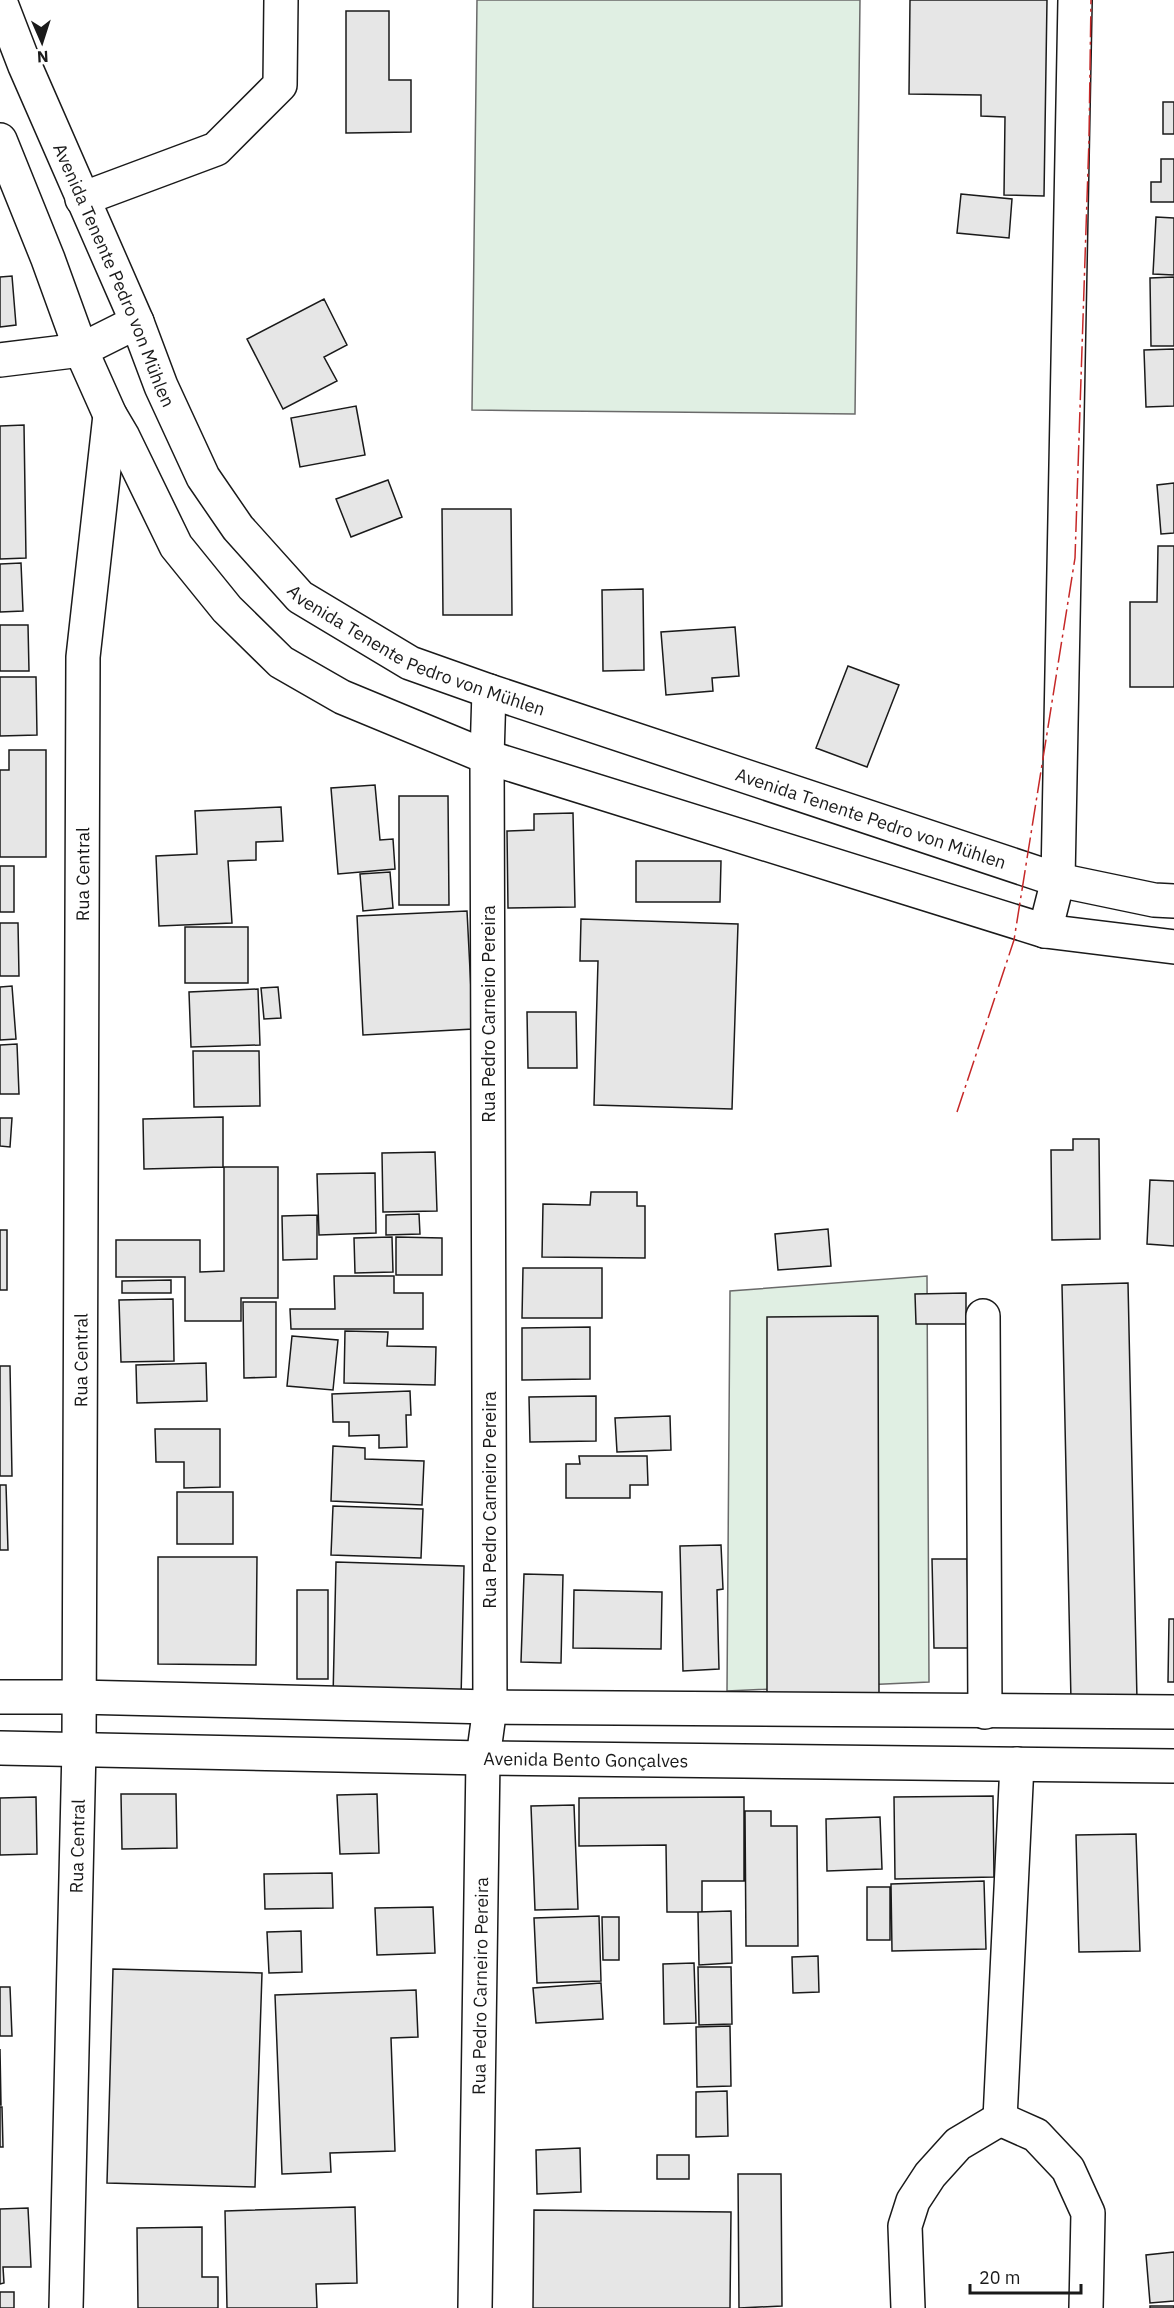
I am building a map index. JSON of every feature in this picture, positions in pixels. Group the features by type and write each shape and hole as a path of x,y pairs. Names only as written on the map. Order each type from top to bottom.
{"street":[{"path":"82,199 216,149 280,85 281,0"},
{"path":"1045,931 1058,880 1075,0"},
{"name":"Avenida Tenente Pedro von Mühlen","path":"4,21 137,322 161,386 204,477 238,528 300,597 410,663 489,691 1058,880 1154,900 1174,901"},
{"path":"0,140 48,259 81,350 110,415 176,546 226,609 281,662 342,697 487,757 1045,931 1174,946"},
{"path":"0,360 81,350 137,322"},
{"name":"Rua Central","path":"66,2308 79,1748 82,657 110,415"},
{"name":"Rua Pedro Carneiro Pereira","path":"476,2308 483,1758 490,1707 487,757 489,691"},
{"path":"983,1316 985,1712"},
{"path":"0,1697 490,1707 1174,1712"},
{"name":"Avenida Bento Gonçalves","path":"0,1748 483,1758 1174,1766"},
{"path":"1000,2120 1017,1764"},
{"path":"908,2308 904,2226 914,2201 930,2175 958,2144 1000,2120"},
{"path":"1000,2120 1035,2135 1068,2169 1088,2213 1086,2308"}],"green space":[{"path":"477,0 860,0 855,414 472,410"},
{"path":"927,1276 929,1682 727,1691 730,1291"}],"building":[{"path":"910,0 1047,0 1044,196 1004,195 1005,117 981,116 981,95 909,94"},
{"path":"346,11 389,11 389,80 411,80 411,132 346,133"},
{"path":"1163,102 1174,102 1174,134 1163,134"},
{"path":"1161,159 1174,159 1174,202 1151,202 1151,182 1161,182"},
{"path":"961,194 1012,199 1009,238 957,233"},
{"path":"1156,217 1174,218 1174,275 1153,274"},
{"path":"12,276 16,325 0,327 0,277"},
{"path":"1174,277 1174,346 1151,346 1150,278"},
{"path":"324,299 347,345 324,357 337,381 283,409 247,339"},
{"path":"1174,349 1174,406 1146,407 1144,350"},
{"path":"356,406 365,455 300,467 291,418"},
{"path":"24,425 26,558 0,559 0,426"},
{"path":"388,480 402,517 351,537 336,499"},
{"path":"1174,483 1174,533 1161,534 1157,485"},
{"path":"442,509 511,509 512,615 443,615"},
{"path":"1158,546 1174,546 1174,687 1130,687 1130,602 1157,602"},
{"path":"21,563 23,611 0,612 0,564"},
{"path":"643,589 644,670 603,671 602,590"},
{"path":"0,625 28,625 29,671 0,671"},
{"path":"735,627 739,676 712,678 713,691 666,695 661,632"},
{"path":"848,666 899,685 867,767 816,748"},
{"path":"0,677 36,677 37,735 0,736"},
{"path":"9,750 46,750 46,857 0,857 0,770 9,770"},
{"path":"375,785 380,840 393,839 395,869 338,874 331,788"},
{"path":"399,796 448,796 449,905 399,905"},
{"path":"281,807 283,841 256,842 256,860 228,861 232,923 159,926 156,856 197,854 195,811"},
{"path":"573,813 575,907 508,908 507,831 534,830 534,814"},
{"path":"636,861 721,861 720,902 636,902"},
{"path":"0,866 14,866 14,912 0,912"},
{"path":"390,872 393,908 363,911 360,874"},
{"path":"467,911 473,1029 363,1035 357,916"},
{"path":"581,919 738,924 732,1109 594,1105 598,961 580,961"},
{"path":"0,923 18,923 19,976 0,976"},
{"path":"185,927 248,927 248,983 185,983"},
{"path":"12,986 16,1039 0,1040 0,987"},
{"path":"278,987 281,1018 264,1019 261,988"},
{"path":"258,989 260,1045 191,1047 189,992"},
{"path":"527,1012 576,1012 577,1068 528,1068"},
{"path":"17,1044 19,1094 0,1094 0,1045"},
{"path":"193,1051 259,1051 260,1106 194,1107"},
{"path":"223,1117 223,1167 144,1169 143,1119"},
{"path":"0,1118 12,1118 10,1147 0,1146"},
{"path":"1073,1139 1099,1139 1100,1239 1052,1240 1051,1150 1073,1150"},
{"path":"435,1152 437,1211 383,1212 382,1153"},
{"path":"224,1167 278,1167 278,1298 241,1298 241,1321 185,1321 185,1277 116,1277 116,1240 200,1240 200,1272 224,1271"},
{"path":"375,1173 376,1233 319,1235 317,1174"},
{"path":"1150,1180 1174,1181 1174,1246 1147,1244"},
{"path":"591,1192 637,1192 637,1206 645,1206 645,1258 542,1257 543,1204 590,1205"},
{"path":"419,1214 420,1234 386,1235 386,1215"},
{"path":"317,1215 317,1259 283,1260 282,1216"},
{"path":"828,1229 831,1266 778,1270 775,1234"},
{"path":"0,1230 7,1230 7,1290 0,1290"},
{"path":"392,1237 393,1272 355,1273 354,1238"},
{"path":"396,1237 442,1238 442,1275 396,1275"},
{"path":"523,1268 602,1268 602,1318 522,1318"},
{"path":"334,1276 394,1276 394,1293 423,1293 423,1329 291,1329 290,1309 335,1309"},
{"path":"171,1280 171,1293 122,1293 122,1281"},
{"path":"1128,1283 1137,1700 1071,1701 1062,1285"},
{"path":"966,1293 966,1324 916,1324 915,1294"},
{"path":"173,1299 174,1361 121,1362 119,1300"},
{"path":"243,1302 276,1302 276,1377 244,1378"},
{"path":"878,1316 879,1695 767,1695 767,1317"},
{"path":"590,1327 590,1379 522,1380 522,1328"},
{"path":"345,1331 388,1332 387,1346 436,1347 435,1385 344,1383"},
{"path":"292,1336 338,1340 333,1390 287,1386"},
{"path":"206,1363 207,1401 137,1403 136,1365"},
{"path":"0,1366 10,1366 12,1476 0,1476"},
{"path":"410,1391 411,1415 406,1415 407,1447 379,1448 379,1435 349,1436 349,1422 333,1422 332,1394"},
{"path":"596,1396 596,1441 530,1442 529,1397"},
{"path":"670,1416 671,1450 617,1452 615,1418"},
{"path":"155,1429 220,1429 220,1487 184,1488 184,1462 156,1462"},
{"path":"333,1446 365,1448 365,1459 424,1461 422,1505 331,1501"},
{"path":"579,1456 647,1456 648,1485 630,1485 630,1498 566,1498 566,1464 580,1464"},
{"path":"0,1485 6,1485 8,1550 0,1550"},
{"path":"177,1492 233,1492 233,1544 177,1544"},
{"path":"333,1506 423,1509 421,1558 331,1555"},
{"path":"721,1545 723,1589 717,1590 719,1669 683,1671 680,1546"},
{"path":"158,1557 257,1557 256,1665 158,1664"},
{"path":"932,1559 967,1559 969,1648 934,1648"},
{"path":"336,1562 464,1566 461,1699 333,1698"},
{"path":"524,1574 563,1575 561,1663 521,1662"},
{"path":"297,1590 328,1590 328,1679 297,1679"},
{"path":"574,1590 662,1592 661,1649 573,1648"},
{"path":"1169,1619 1174,1619 1174,1682 1168,1682"},
{"path":"121,1794 176,1794 177,1848 122,1849"},
{"path":"377,1794 379,1853 340,1854 337,1795"},
{"path":"993,1796 994,1877 895,1879 894,1797"},
{"path":"36,1797 37,1854 0,1855 0,1798"},
{"path":"744,1797 744,1881 702,1881 702,1912 667,1912 666,1845 579,1846 579,1798"},
{"path":"574,1805 578,1909 535,1910 531,1806"},
{"path":"745,1811 771,1811 771,1826 797,1826 798,1946 746,1946"},
{"path":"880,1817 882,1869 827,1871 826,1819"},
{"path":"1136,1834 1140,1951 1079,1952 1076,1835"},
{"path":"332,1873 333,1908 265,1909 264,1874"},
{"path":"984,1881 986,1949 892,1951 891,1884"},
{"path":"867,1887 890,1887 890,1940 867,1940"},
{"path":"433,1907 435,1953 377,1955 375,1908"},
{"path":"731,1911 732,1963 699,1965 698,1912"},
{"path":"599,1916 601,1981 537,1983 534,1918"},
{"path":"602,1917 619,1917 619,1960 603,1960"},
{"path":"301,1931 302,1972 269,1973 267,1932"},
{"path":"818,1956 819,1992 793,1993 792,1957"},
{"path":"694,1963 696,2023 664,2024 663,1964"},
{"path":"698,1967 731,1967 732,2024 699,2025"},
{"path":"113,1969 262,1973 255,2187 107,2183"},
{"path":"601,1983 603,2019 536,2023 533,1988"},
{"path":"0,1987 10,1987 12,2036 0,2036"},
{"path":"416,1990 418,2037 391,2038 395,2151 330,2153 331,2172 282,2174 275,1995"},
{"path":"730,2026 731,2086 697,2087 696,2027"},
{"path":"0,2049 1,2105 0,2105"},
{"path":"727,2091 728,2136 696,2137 696,2092"},
{"path":"0,2107 2,2107 3,2147 0,2147"},
{"path":"580,2148 581,2192 537,2194 536,2150"},
{"path":"657,2155 689,2155 689,2179 657,2179"},
{"path":"738,2174 781,2174 782,2306 739,2308"},
{"path":"355,2207 357,2283 316,2284 317,2308 227,2308 225,2211"},
{"path":"28,2208 31,2267 3,2267 4,2283 0,2284 0,2209"},
{"path":"534,2210 731,2212 730,2308 533,2308"},
{"path":"202,2227 202,2277 218,2277 218,2308 138,2308 137,2228"},
{"path":"1174,2252 1174,2301 1150,2303 1146,2255"},
{"path":"0,2292 14,2292 14,2308 0,2308"},
{"path":"1150,2306 1174,2306 1174,2308 1150,2308"}],"power":[{"path":"957,1112 1014,940 1075,558 1089,139 1091,0"}]}
